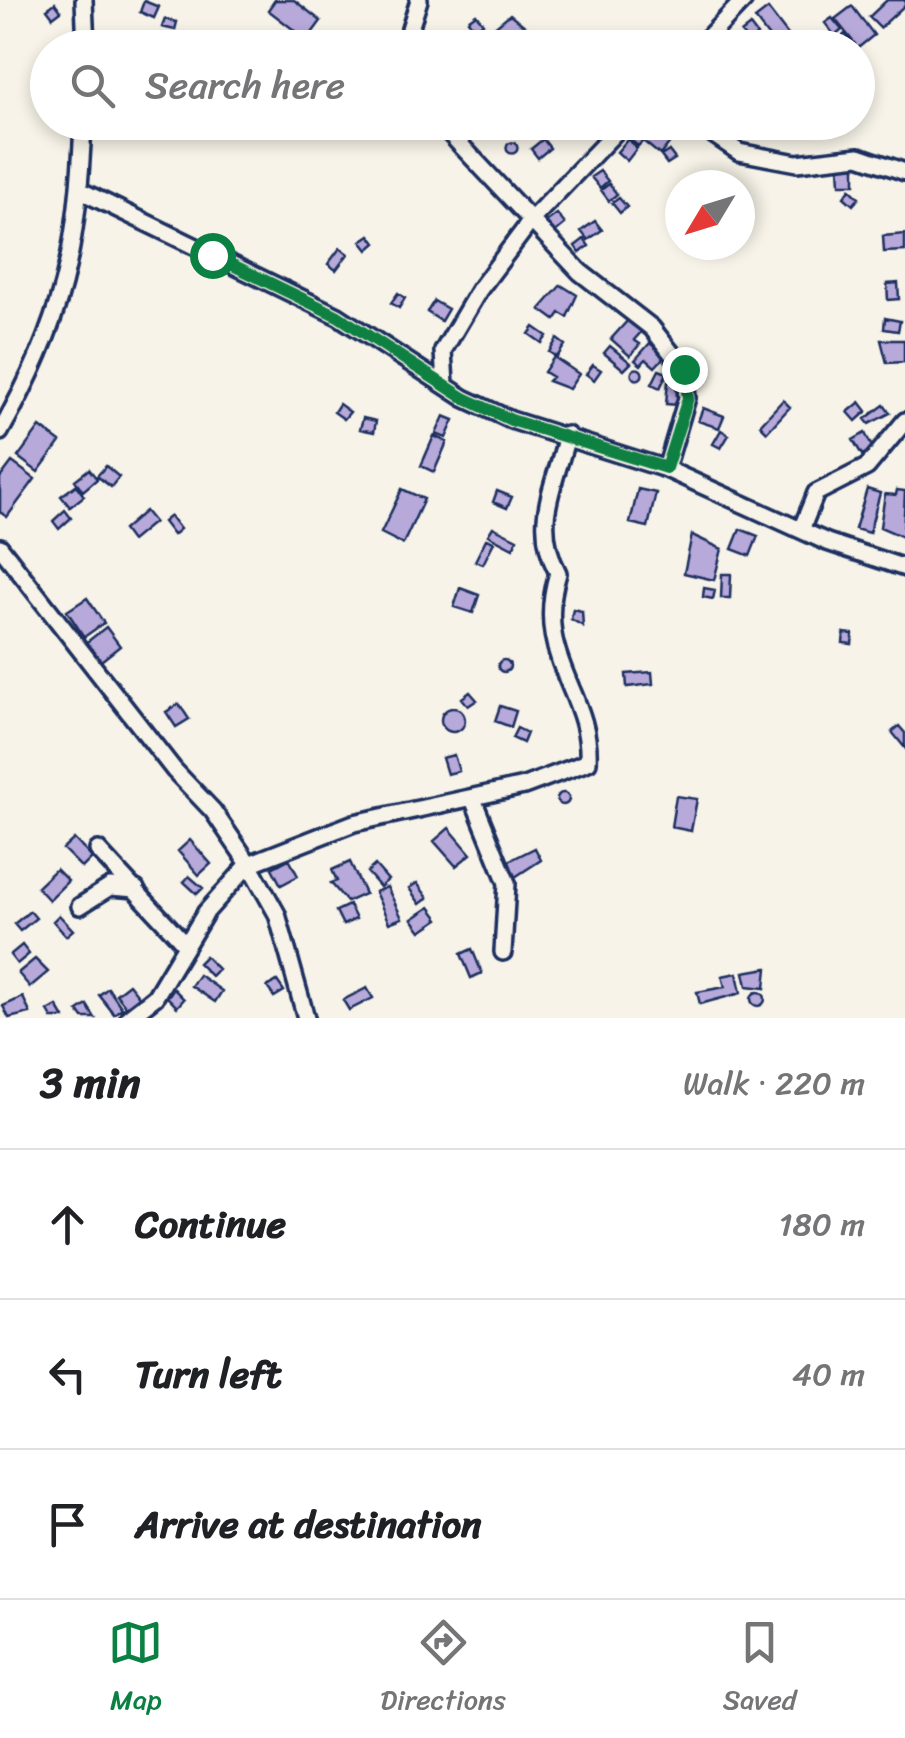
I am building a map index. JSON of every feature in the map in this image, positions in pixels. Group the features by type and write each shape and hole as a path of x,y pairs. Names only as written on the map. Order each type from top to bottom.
{"street":[{"path":"84,0 85,30"},
{"path":"410,30 419,0"},
{"path":"715,30 744,0"},
{"path":"0,432 22,393 62,299 81,191 83,140"},
{"path":"457,140 580,272 652,328 684,369 688,398 666,468"},
{"path":"445,384 443,351 479,290 533,218 608,140"},
{"path":"721,140 739,152 797,163 858,156 905,172"},
{"path":"81,191 338,316 445,384 511,420 666,468 802,530 905,568"},
{"path":"802,530 816,493 867,467 905,420"},
{"path":"130,1017 155,997 173,973 185,944 206,912 249,864 354,823 524,786 588,762 589,737 552,648 549,602 558,573 545,550 543,510 567,436"},
{"path":"0,547 174,770 213,811 249,864 278,914 306,1018"},
{"path":"473,798 507,883 503,952"},
{"path":"98,850 185,944"},
{"path":"80,906 110,887 136,889"}],"building":[{"path":"275,0 294,0 321,21 314,30 294,30 268,10"},
{"path":"887,0 905,0 905,5 880,28 869,17"},
{"path":"144,1 159,7 154,18 140,12"},
{"path":"55,3 61,11 53,17 47,9"},
{"path":"852,6 870,30 844,30 835,19"},
{"path":"768,9 784,30 763,30 755,19"},
{"path":"476,14 483,23 475,29 468,20"},
{"path":"510,14 530,30 493,30"},
{"path":"832,18 842,30 830,30 825,23"},
{"path":"165,19 177,22 175,30 162,27"},
{"path":"542,140 550,148 538,158 531,149"},
{"path":"627,140 637,148 627,161 617,152"},
{"path":"630,140 671,141 660,155 643,141 638,146"},
{"path":"512,142 518,148 512,154 506,148"},
{"path":"669,151 675,159 667,164 661,156"},
{"path":"839,166 855,166 855,184 840,184"},
{"path":"600,171 608,181 600,188 591,177"},
{"path":"609,184 617,194 609,201 601,190"},
{"path":"850,189 859,198 853,205 844,197"},
{"path":"619,198 627,207 620,213 612,203"},
{"path":"557,214 565,224 554,233 546,222"},
{"path":"595,221 602,230 588,240 581,231"},
{"path":"905,234 905,251 884,252 883,236"},
{"path":"370,235 376,243 368,250 361,241"},
{"path":"584,239 589,246 580,253 575,246"},
{"path":"340,248 348,254 336,270 328,264"},
{"path":"898,283 899,299 888,300 887,284"},
{"path":"561,285 577,295 567,317 560,313 555,320 540,309"},
{"path":"398,293 405,298 399,308 391,303"},
{"path":"434,301 448,309 441,321 427,312"},
{"path":"885,318 900,321 898,331 884,329"},
{"path":"629,319 642,331 634,340 640,344 630,356 611,339"},
{"path":"534,327 547,336 542,343 529,334"},
{"path":"557,339 565,345 557,357 549,352"},
{"path":"881,340 904,340 904,362 887,363"},
{"path":"650,343 665,356 655,367 646,359 641,365 635,360"},
{"path":"610,346 631,363 624,370 604,353"},
{"path":"554,357 579,374 569,389 548,381 552,377 544,372"},
{"path":"593,365 601,370 594,380 586,374"},
{"path":"637,368 643,374 637,380 631,374"},
{"path":"659,370 667,373 660,388 652,384"},
{"path":"668,381 679,382 678,405 666,404"},
{"path":"783,400 790,407 767,432 760,425"},
{"path":"860,402 867,411 856,421 848,412"},
{"path":"339,404 350,412 344,419 334,412"},
{"path":"884,405 890,413 869,424 865,419"},
{"path":"703,408 724,416 719,428 698,421"},
{"path":"444,416 454,420 446,438 436,434"},
{"path":"363,418 376,421 374,432 360,429"},
{"path":"40,427 60,442 38,472 18,457"},
{"path":"721,430 729,435 721,448 713,444"},
{"path":"865,433 873,449 862,455 853,440"},
{"path":"434,436 447,442 434,472 421,466"},
{"path":"12,462 35,479 7,517 0,512 0,478"},
{"path":"106,466 119,477 111,487 97,476"},
{"path":"89,469 97,479 83,491 75,480"},
{"path":"76,485 84,496 70,507 61,496"},
{"path":"402,489 424,499 403,544 381,533"},
{"path":"638,489 656,493 648,527 630,523"},
{"path":"867,489 880,493 869,533 855,529"},
{"path":"897,490 905,491 903,537 880,527 885,494 896,495"},
{"path":"497,491 512,497 507,508 493,502"},
{"path":"65,510 71,518 59,529 53,521"},
{"path":"145,511 154,522 131,541 123,530"},
{"path":"170,516 180,529 173,535 163,522"},
{"path":"493,527 517,539 513,548 488,535"},
{"path":"740,529 758,536 750,556 732,549"},
{"path":"692,535 722,549 714,580 684,573"},
{"path":"486,539 494,542 483,564 475,561"},
{"path":"722,574 731,574 730,598 721,598"},
{"path":"460,588 479,595 473,613 454,607"},
{"path":"704,588 715,590 713,599 703,597"},
{"path":"87,598 104,623 84,637 67,611"},
{"path":"573,609 582,611 583,626 571,619"},
{"path":"106,627 120,646 101,661 87,642"},
{"path":"844,633 853,634 852,644 843,643"},
{"path":"504,660 510,666 504,672 498,666"},
{"path":"652,672 653,684 627,687 626,674"},
{"path":"470,692 477,700 468,706 462,698"},
{"path":"179,704 189,719 176,727 166,712"},
{"path":"500,706 516,711 511,727 495,721"},
{"path":"448,708 458,708 465,720 458,732 448,732 441,725 441,715"},
{"path":"899,726 905,733 905,748 892,732"},
{"path":"517,728 527,733 523,743 512,738"},
{"path":"454,755 459,771 447,774 442,758"},
{"path":"563,793 569,799 563,805 557,799"},
{"path":"676,796 697,799 691,831 671,827"},
{"path":"449,828 471,854 456,866 434,841"},
{"path":"74,839 92,858 82,868 63,849"},
{"path":"190,840 211,864 199,875 178,851"},
{"path":"535,848 541,860 515,877 507,862"},
{"path":"289,859 298,876 281,885 272,868"},
{"path":"350,862 365,894 347,902 331,883 337,881 332,870"},
{"path":"375,865 388,880 380,887 367,872"},
{"path":"56,869 68,881 49,900 37,887"},
{"path":"189,876 203,888 197,894 184,882"},
{"path":"417,883 428,898 420,904 409,888"},
{"path":"387,887 402,918 389,923 375,892"},
{"path":"349,905 356,919 343,925 336,911"},
{"path":"430,907 439,919 421,931 412,919"},
{"path":"30,911 36,918 20,931 14,924"},
{"path":"59,915 73,930 66,936 53,921"},
{"path":"22,945 29,954 17,964 10,955"},
{"path":"472,949 482,973 471,978 461,954"},
{"path":"205,956 218,969 211,976 198,963"},
{"path":"35,959 48,972 30,987 18,973"},
{"path":"767,968 765,988 747,986 744,972"},
{"path":"737,973 741,993 700,1004 697,992 725,987 722,976"},
{"path":"199,975 222,991 215,1002 191,986"},
{"path":"277,981 284,991 274,997 267,987"},
{"path":"129,984 141,999 128,1009 116,994"},
{"path":"108,988 122,1008 114,1014 99,995"},
{"path":"367,988 373,998 349,1010 343,1000"},
{"path":"174,989 184,999 177,1007 167,997"},
{"path":"758,992 765,999 758,1006 751,999"},
{"path":"23,997 30,1013 9,1018 3,1006"},
{"path":"87,1005 95,1018 83,1018 78,1011"},
{"path":"57,1006 64,1018 52,1018 48,1011"}],"route":[{"path":"212,255 338,316 464,398 511,420 666,468 688,398 684,369"}]}
